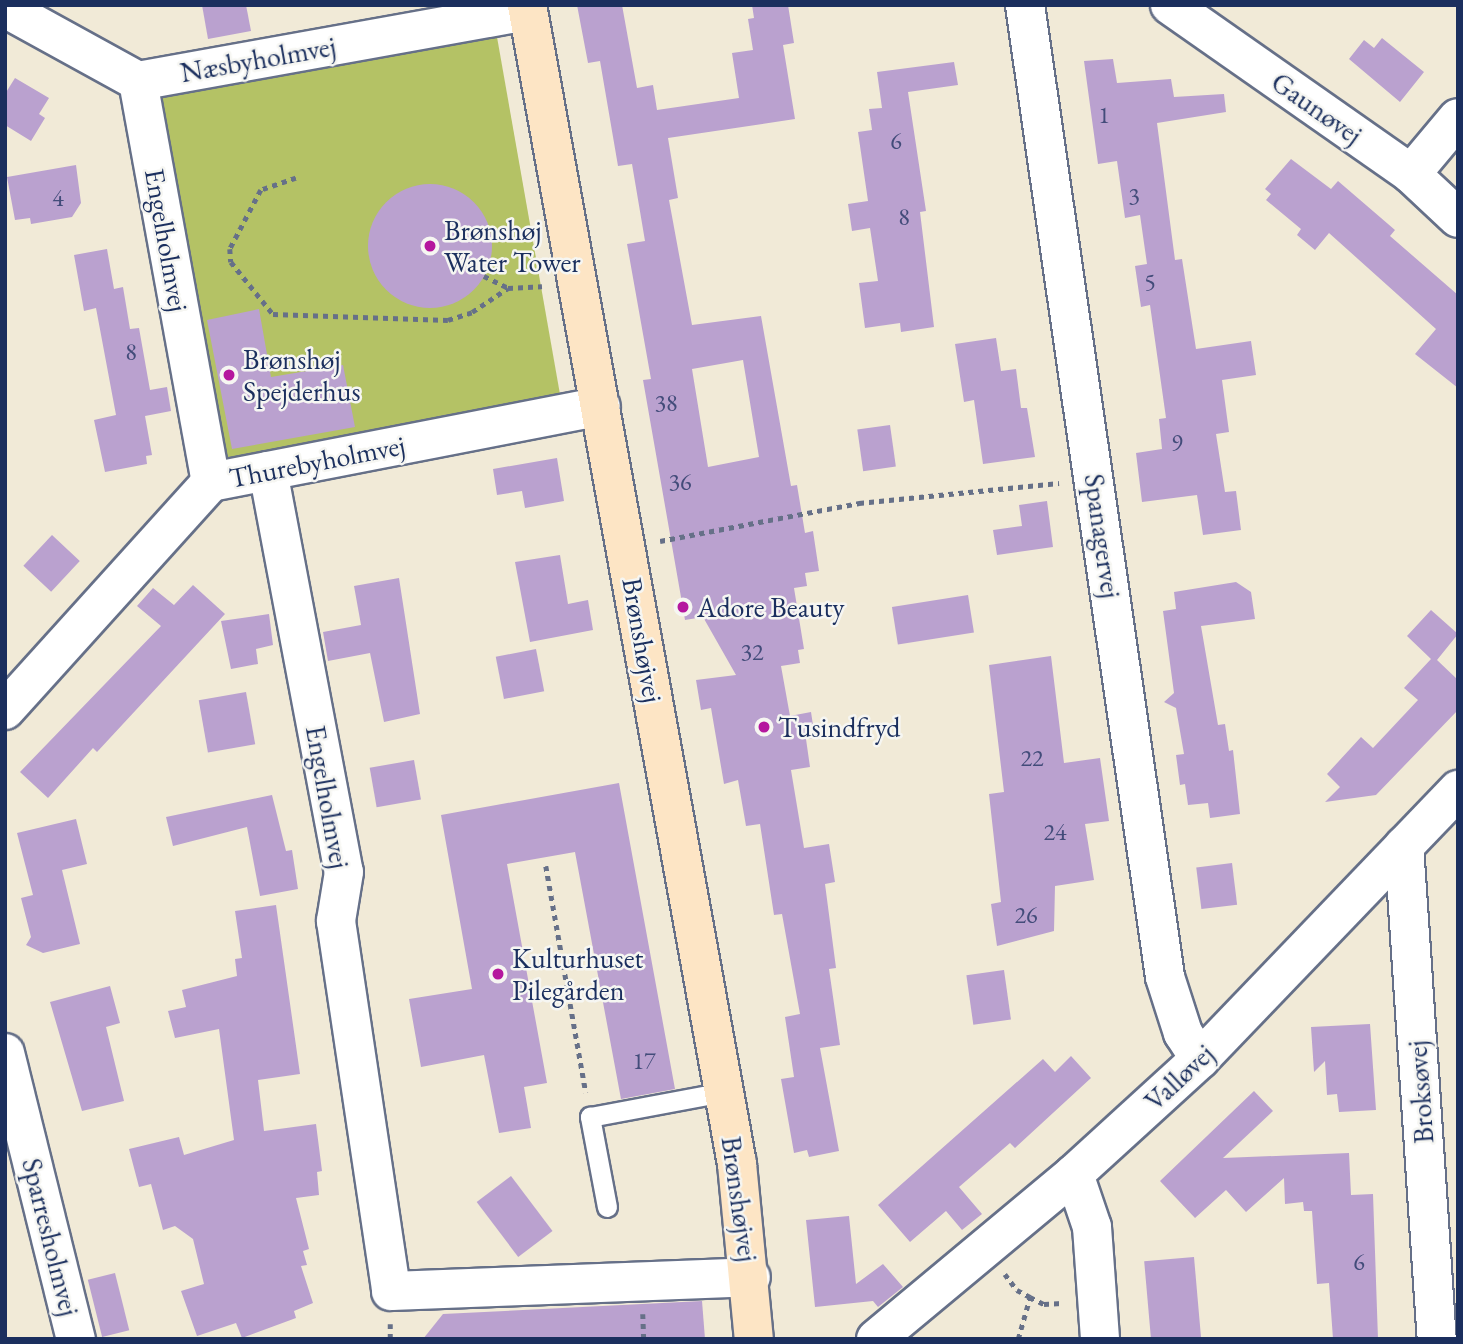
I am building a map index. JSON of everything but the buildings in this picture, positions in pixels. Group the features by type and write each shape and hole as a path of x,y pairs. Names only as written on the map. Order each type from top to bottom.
{"street":[{"name":"Spanagervej","path":"1025,5 1165,977 1183,1033 1200,1059"},
{"name":"Gaunøvej","path":"1170,5 1411,174 1458,218"},
{"path":"5,8 138,81"},
{"name":"Næsbyholmvej","path":"138,81 527,8"},
{"name":"Brønshøjvej","path":"527,8 724,1092 751,1277 754,1339"},
{"name":"Engelholmvej","path":"138,81 211,482"},
{"path":"1411,174 1458,118"},
{"name":"Thurebyholmvej","path":"5,710 211,482 601,406"},
{"name":"Engelholmvej","path":"268,471 344,872 336,921 391,1292"},
{"name":"Valløvej","path":"876,1339 1074,1174 1200,1059 1458,790"},
{"name":"Broksøvej","path":"1404,846 1437,1339"},
{"name":"Sparresholmvej","path":"5,1053 76,1339"},
{"path":"1074,1174 1092,1227 1099,1321"},
{"name":"Brønshøjvej","path":"391,1292 751,1277"}],"lane":[{"path":"607,1207 590,1117 724,1092"}],"path":[{"path":"296,178 261,190 230,249 231,262 273,314 448,320 472,312 508,288 578,283"},
{"path":"484,276 508,288"},
{"path":"626,547 859,503 1095,480"},
{"path":"546,866 590,1117"},
{"path":"986,1247 1017,1290 1044,1304 1099,1321"},
{"path":"1018,1339 1031,1297"}],"green space":[{"path":"497,37 561,399 219,460 155,97"}],"place":[{"name":"Brønshøj Water Tower","path":"430,246"},
{"name":"Brønshøj Spejderhus","path":"229,375"},
{"name":"Adore Beauty","path":"683,607"},
{"name":"Tusindfryd","path":"764,727"},
{"name":"Kulturhuset Pilegården","path":"498,974"}]}
